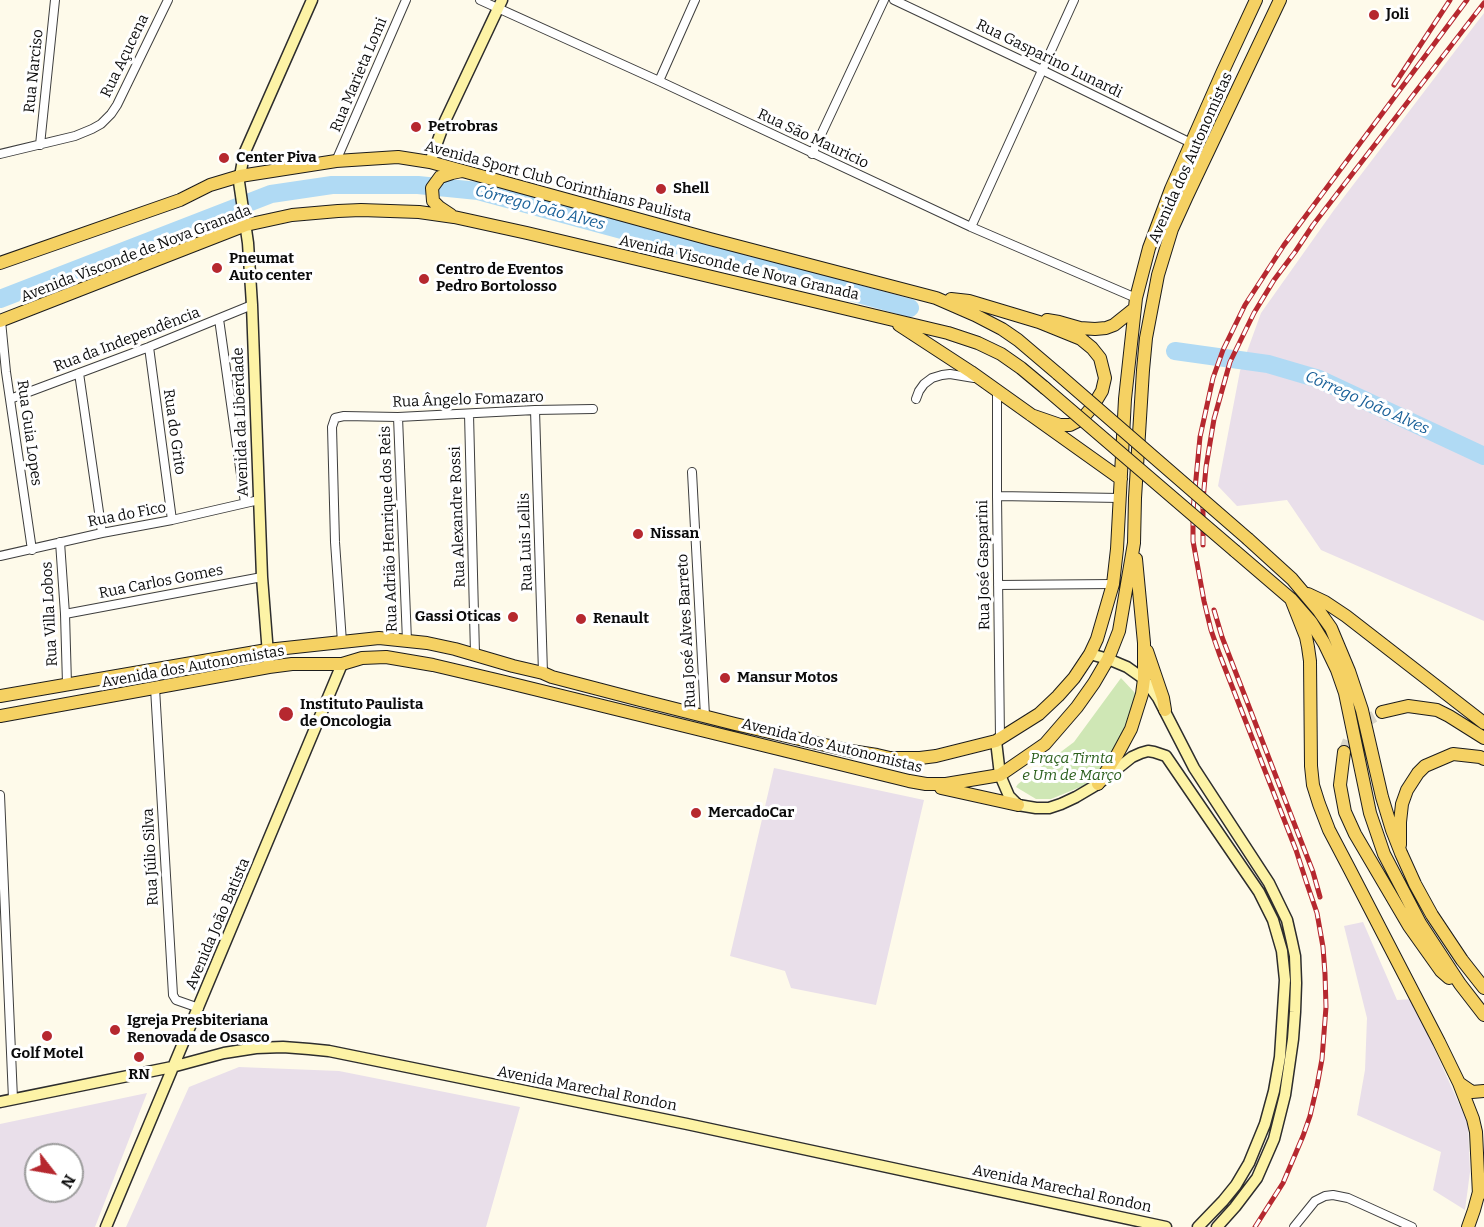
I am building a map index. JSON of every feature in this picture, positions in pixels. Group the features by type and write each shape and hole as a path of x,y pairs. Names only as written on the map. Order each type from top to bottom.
{"main road":[{"path":"239,179 244,154 312,0"},
{"name":"Avenida dos Autonomistas","path":"0,696 267,650 379,638 427,643 476,654 552,677 705,716 851,751 890,758 936,756 998,739 1039,714 1058,696 1074,678 1090,654 1099,632 1113,584 1117,549 1125,399 1135,303 1156,228 1223,70 1256,0"},
{"path":"1273,15 1274,0"},
{"name":"Avenida dos Autonomistas","path":"0,716 269,667 292,664 342,664 362,658 386,657 433,664 926,784 966,782 1000,775 1045,744 1077,707 1094,683 1119,632 1134,543 1144,359 1158,275 1172,230 1187,196 1280,0"},
{"path":"430,162 445,121 501,4"},
{"name":"Avenida Sport Club Corinthians Paulista","path":"0,263 180,200 210,185 336,161 398,157 430,162 458,172 936,298 975,315 1018,340 1248,539 1304,592"},
{"path":"449,214 433,201 432,191 440,177 458,172"},
{"name":"Avenida da Liberdade","path":"239,179 246,225 252,305 262,577 269,667"},
{"name":"Avenida Visconde de Nova Granada","path":"0,321 246,225 292,215 361,210 449,214 948,333 978,343 1001,354 1045,388 1291,598 1311,622 1337,670 1345,693 1370,813 1384,854 1420,923 1460,984"},
{"path":"936,298 969,301 1039,322 1081,339 1100,358 1105,378 1102,391 1082,419 1070,425 1060,425 1031,415"},
{"path":"1039,322 1050,320 1080,328 1106,328 1114,325 1135,303"},
{"path":"891,320 981,379 1121,479"},
{"path":"1098,784 1131,729 1140,704 1144,679 1144,643 1134,543"},
{"path":"1304,592 1346,616 1484,723"},
{"path":"1304,592 1330,628 1349,670 1362,710 1392,830 1415,884 1446,938 1484,988"},
{"path":"1291,598 1306,637 1310,661 1313,785 1329,830 1459,1083 1476,1132 1479,1195"},
{"path":"342,664 358,648 379,638"},
{"path":"1144,643 1165,710"},
{"path":"1090,654 1127,667 1144,679 1165,710 1194,768 1269,883 1287,920 1294,956 1296,983 1293,1040 1285,1095 1274,1139 1257,1178 1217,1227"},
{"name":"Avenida João Batista","path":"106,1227 342,664"},
{"path":"1382,712 1408,706 1437,710 1484,738"},
{"path":"998,739 1000,775 1009,796 1018,805"},
{"path":"926,784 1018,805 1049,808 1098,784 1132,757 1148,751 1154,752 1166,756 1171,761 1259,892 1273,920 1282,951 1285,980 1281,1047 1274,1091 1265,1124 1249,1163 1223,1202 1198,1227"},
{"path":"1344,752 1340,785 1345,812 1355,834 1409,926 1441,971 1460,984 1484,1015"},
{"path":"1401,853 1402,804 1407,790 1418,773 1425,766 1453,754 1484,759"},
{"name":"Avenida Marechal Rondon","path":"0,1102 256,1048 283,1047 329,1051 687,1124 1166,1227"},
{"path":"1459,1083 1472,1092 1484,1091"},
{"path":"1468,1227 1479,1195 1484,1154"}],"street":[{"name":"Rua Narciso","path":"40,145 55,0"},
{"name":"Rua Açucena","path":"0,154 75,136 101,124 117,105 168,0"},
{"name":"Rua Marieta Lomi","path":"336,161 406,0"},
{"name":"Rua São Mauricio","path":"480,0 501,4 812,154 1135,303"},
{"path":"812,154 884,0"},
{"name":"Rua Gasparino Lunardi","path":"894,0 1191,143"},
{"path":"971,227 1074,0"},
{"path":"659,81 691,1"},
{"name":"Rua da Independência","path":"10,399 149,347 252,305"},
{"path":"219,319 245,503"},
{"name":"Rua Guia Lopes","path":"0,321 32,550"},
{"name":"Rua do Grito","path":"149,347 172,520"},
{"path":"79,373 102,533"},
{"path":"916,399 924,384 932,378 942,375 959,375 981,379"},
{"name":"Rua José Gasparini","path":"997,391 998,739"},
{"name":"Rua Ângelo Fomazaro","path":"342,642 335,542 332,427 335,418 593,409"},
{"name":"Rua Luis Lellis","path":"535,410 543,673"},
{"name":"Rua Alexandre Rossi","path":"469,414 476,654"},
{"name":"Rua Adrião Henrique dos Reis","path":"398,417 407,641"},
{"name":"Rua José Alves Barreto","path":"692,472 705,716"},
{"path":"997,496 1120,498"},
{"name":"Rua do Fico","path":"0,556 259,500"},
{"name":"Rua Villa Lobos","path":"60,543 67,684"},
{"name":"Rua Carlos Gomes","path":"65,614 262,577"},
{"path":"998,585 1113,584"},
{"name":"Rua Júlio Silva","path":"155,688 173,995 176,1000 199,1008"},
{"path":"0,795 14,1099"},
{"path":"1294,1227 1315,1201 1333,1195 1348,1198 1413,1227"}],"shaded area":[{"path":"1484,13 1484,621 1321,550 1287,500 1237,506 1218,486 1240,371 1261,313 1334,210"},
{"path":"774,768 924,800 876,1005 791,988 785,971 730,956"},
{"path":"1363,922 1397,1000 1412,999 1468,1124 1470,1172 1465,1210 1433,1190 1441,1152 1357,1115 1365,1070 1367,1018 1344,926"},
{"path":"239,1067 339,1071 520,1107 486,1227 126,1227 189,1087"},
{"path":"147,1093 95,1227 0,1227 0,1124"}],"green space":[{"name":"Praça Tirnta e Um de Março","path":"1121,678 1135,693 1134,705 1118,743 1108,761 1096,775 1085,785 1051,799 1036,799 1016,787 1074,742"}],"waterway":[{"name":"Córrego João Alves","path":"0,299 271,194 332,185 418,185 478,191 910,308"},
{"name":"Córrego João Alves","path":"1175,351 1268,364 1319,379 1484,456"}],"tunnel":[{"path":"1344,752 1349,740 1357,730 1366,721 1382,712"}],"railway":[{"path":"1394,85 1450,0"},
{"path":"1255,1227 1283,1183 1310,1116 1322,1059 1326,1007 1325,974 1317,913 1296,850 1219,653 1204,601 1193,541 1193,510 1200,437 1213,378 1223,350 1245,305 1284,245 1467,0"},
{"path":"1203,545 1203,500 1214,419 1230,362 1254,313 1313,225 1484,3"},
{"path":"1214,610 1222,637 1313,872 1320,897"}],"place":[{"name":"Joli","path":"1374,15"},
{"name":"Petrobras","path":"416,127"},
{"name":"Center Piva","path":"224,158"},
{"name":"Shell","path":"661,189"},
{"name":"Pneumat Auto center","path":"217,268"},
{"name":"Centro de Eventos Pedro Bortolosso","path":"424,279"},
{"name":"Nissan","path":"638,534"},
{"name":"Gassi Oticas","path":"513,617"},
{"name":"Renault","path":"581,619"},
{"name":"Mansur Motos","path":"725,678"},
{"name":"Instituto Paulista de Oncologia","path":"286,714"},
{"name":"MercadoCar","path":"696,813"},
{"name":"Igreja Presbiteriana Renovada de Osasco","path":"115,1030"},
{"name":"Golf Motel","path":"47,1036"},
{"name":"RN","path":"139,1057"}]}
